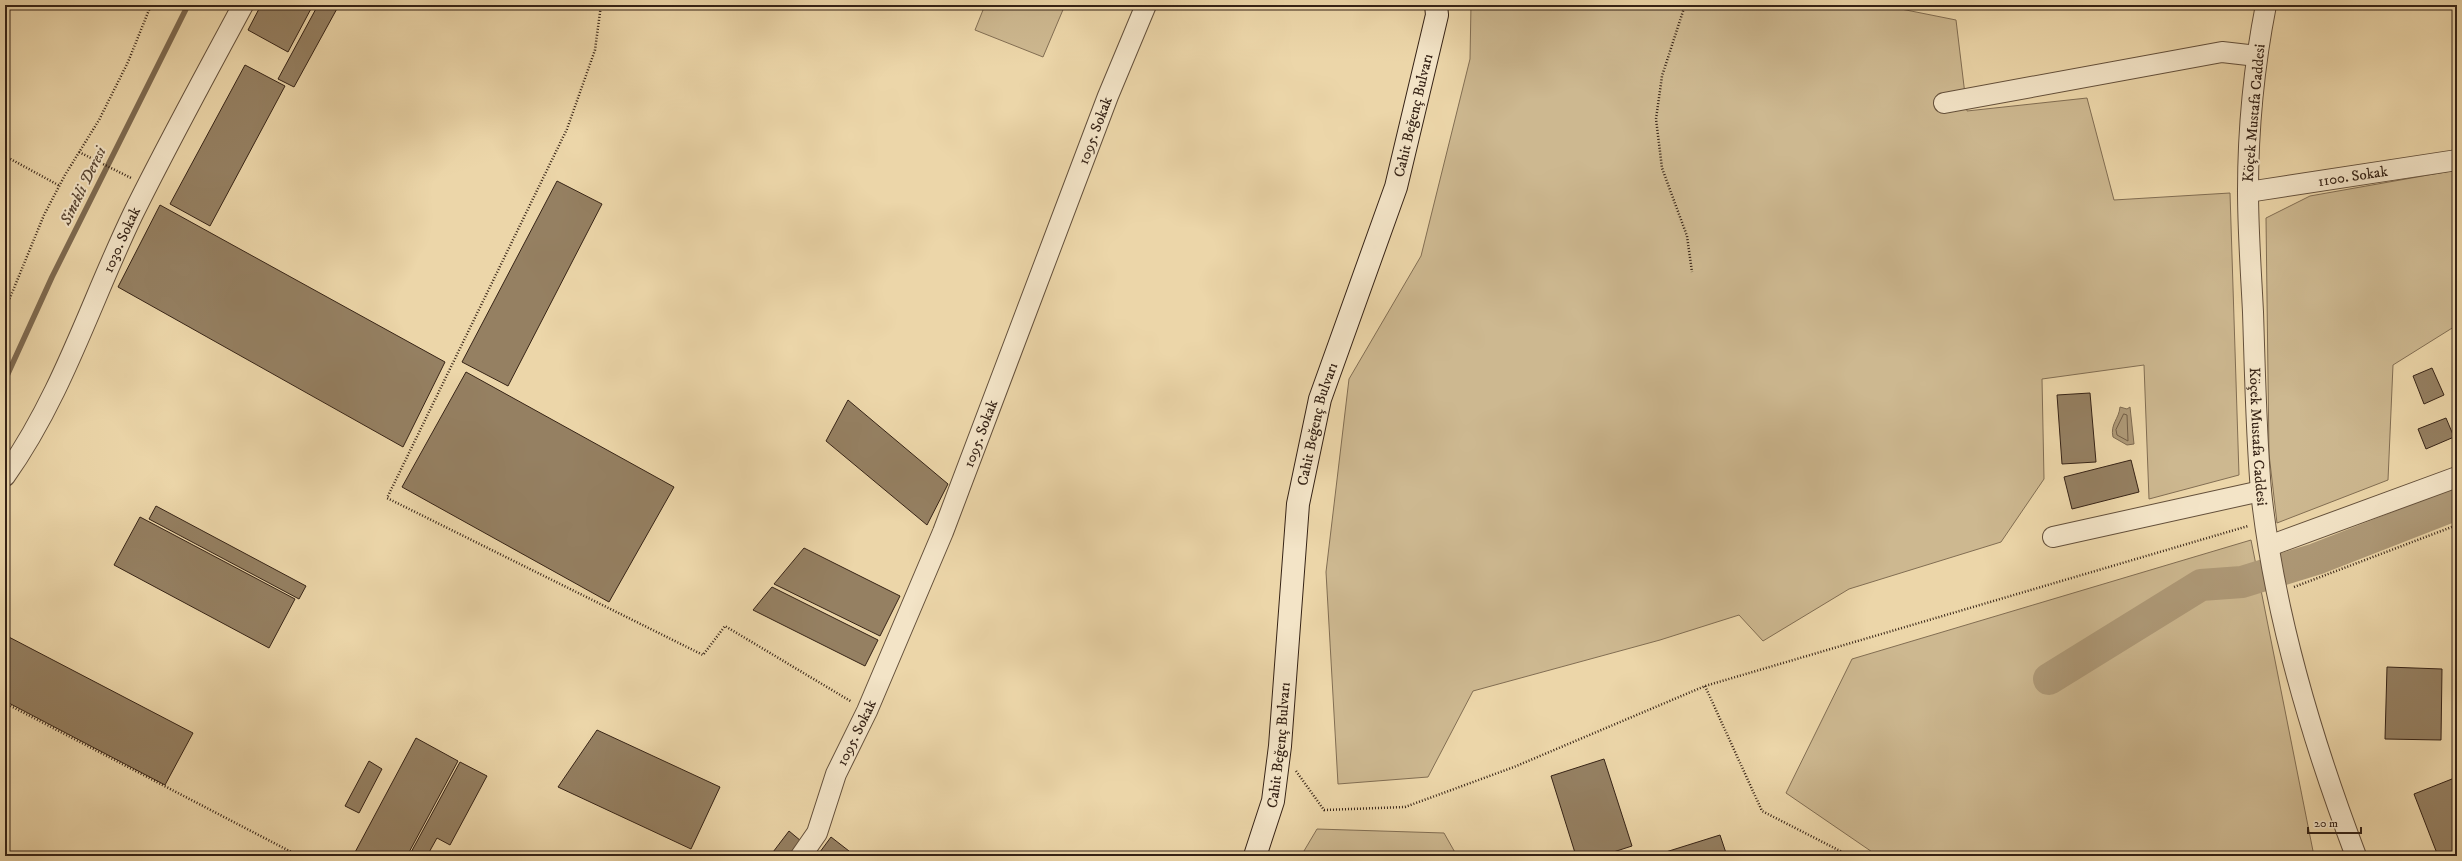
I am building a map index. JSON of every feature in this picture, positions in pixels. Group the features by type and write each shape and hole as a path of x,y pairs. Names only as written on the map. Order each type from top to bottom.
{"main road":[{"name":"Cahit Beğenç Bulvarı","path":"1256,856 1273,801 1280,746 1298,504 1320,399 1396,187 1437,15 1436,5"}],"street":[{"name":"1030. Sokak","path":"5,476 22,453 62,378 133,214 243,5"},
{"name":"1095. Sokak","path":"801,856 817,833 836,774 867,711 943,532 1108,96 1146,5"},
{"name":"Köçek Mustafa Caddesi","path":"2266,5 2257,56 2250,125 2248,192 2261,491 2278,593 2301,694 2330,790 2356,856"},
{"path":"1944,103 2222,52 2257,56"},
{"name":"1100. Sokak","path":"2248,192 2457,160"},
{"path":"2269,546 2457,477"},
{"path":"2053,537 2261,491"}],"path":[{"path":"5,310 44,215 79,152 99,120 124,68 151,5"},
{"path":"601,5 595,50 566,130 387,498 703,655 725,626 867,711"},
{"path":"1685,5 1662,76 1656,119 1662,168 1687,236 1692,272"},
{"path":"79,152 147,187"},
{"path":"5,156 60,186"},
{"path":"1280,746 1324,810 1405,807 1514,766 1705,686 2266,521"},
{"path":"2278,593 2457,525"},
{"path":"1705,686 1762,811 1850,856"},
{"path":"5,703 299,856"}],"shaded area":[{"path":"985,5 1065,5 1043,57 975,30"},
{"path":"1471,5 1881,5 1956,20 1967,111 2087,98 2114,200 2230,193 2239,475 2149,499 2144,365 2042,379 2044,479 2001,542 1849,589 1763,641 1739,615 1660,640 1473,691 1428,777 1338,784 1326,572 1349,379 1421,256 1470,59"},
{"path":"2451,171 2457,172 2457,325 2393,365 2388,480 2277,523 2269,454 2266,218 2310,196"},
{"path":"2251,540 2314,856 1878,856 1786,793 1852,659"},
{"path":"1317,829 1444,833 1457,856 1301,856"}],"water":[{"path":"2120,407 2127,409 2130,407 2134,444 2127,445 2113,437 2112,432"}],"building":[{"path":"261,5 313,5 288,52 248,30"},
{"path":"318,5 339,5 294,87 278,79"},
{"path":"245,65 285,86 210,226 170,204"},
{"path":"557,181 602,204 508,386 462,362"},
{"path":"160,205 445,362 403,447 118,287"},
{"path":"2432,368 2444,395 2424,404 2413,376"},
{"path":"466,372 674,487 609,602 402,487"},
{"path":"2090,393 2096,462 2062,464 2057,395"},
{"path":"848,400 948,484 927,525 826,441"},
{"path":"2446,418 2454,437 2426,449 2418,429"},
{"path":"2131,460 2139,492 2072,509 2064,477"},
{"path":"156,506 306,586 299,599 149,519"},
{"path":"140,517 295,599 269,648 114,565"},
{"path":"804,548 900,596 880,636 774,584"},
{"path":"772,587 878,640 865,666 753,610"},
{"path":"5,635 193,733 165,785 5,701"},
{"path":"2387,667 2442,669 2441,740 2385,739"},
{"path":"597,730 720,787 691,849 558,787"},
{"path":"416,738 458,761 407,856 353,856"},
{"path":"1604,759 1632,846 1601,856 1576,856 1551,776"},
{"path":"369,761 382,769 359,813 345,806"},
{"path":"460,762 487,776 450,845 437,838 427,856 409,856"},
{"path":"2457,777 2457,854 2438,856 2414,794"},
{"path":"789,831 801,841 789,856 770,856"},
{"path":"1720,835 1727,856 1653,856"},
{"path":"831,837 849,851 849,856 817,856"}],"waterway":[{"name":"Sinekli Deresi","path":"5,380 52,277 188,5"},
{"path":"2049,679 2201,585 2242,582 2316,559 2457,504"}]}
